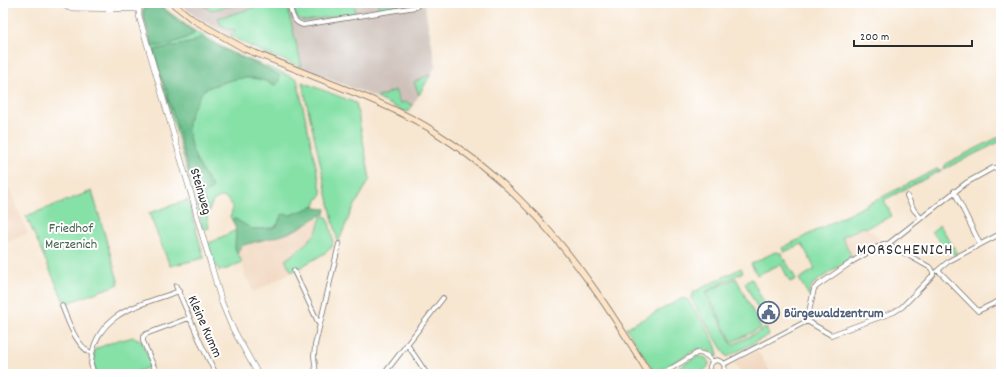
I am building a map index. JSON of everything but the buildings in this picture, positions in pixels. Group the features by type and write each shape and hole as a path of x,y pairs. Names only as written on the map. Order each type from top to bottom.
{"main road":[{"path":"172,3 197,22 245,49 384,105 432,130 468,155 496,177 524,203 554,236 599,295 649,374"}],"street":[{"name":"Steinweg","path":"60,3 69,8 139,4 140,16 222,303 232,328 258,374"},
{"path":"289,3 293,19 297,24 303,25 416,6 419,3"},
{"path":"807,321 814,289 817,286 853,261 883,244 888,244 954,191 993,168 999,168"},
{"path":"954,191 980,244"},
{"path":"907,196 914,210 921,218"},
{"path":"724,364 807,321 831,335 894,312 902,307 933,275 933,272 939,270 949,261 1001,234"},
{"path":"316,374 314,351 339,244"},
{"path":"888,244 931,268 933,272"},
{"path":"939,270 978,311 1001,300"},
{"path":"294,271 320,324"},
{"name":"Kleine Kumm","path":"176,286 189,318 216,374"},
{"path":"94,374 91,364 94,345 99,333 107,323 130,309 179,291"},
{"path":"384,374 443,298"},
{"path":"62,306 77,339 84,348 92,354"},
{"path":"157,374 143,341 143,337 146,334 189,318"},
{"path":"407,344 427,374"},
{"path":"662,374 697,353 702,353 708,356 712,362"},
{"path":"712,362 719,360 724,364 725,370 721,374"},
{"path":"710,373 710,366 712,362"}],"shaded area":[{"path":"179,3 424,3 436,66 431,74 414,82 419,95 413,105 406,102 400,103 395,90 377,98 302,67 286,6 269,10 230,36 195,16"},
{"path":"9,189 28,233 3,244 3,191"},
{"path":"314,218 320,219 316,233 301,248 285,260 292,272 253,292 248,279 246,280 244,268 237,254 241,246 294,231"},
{"path":"864,227 879,237 876,245 852,257 842,238"},
{"path":"757,350 772,374 741,374 734,362"}],"green space":[{"path":"209,3 242,3 212,10 204,6"},
{"path":"271,3 277,3 277,8 287,6 302,67 260,51 230,36 235,33 234,29 231,30 221,25 218,18"},
{"path":"302,3 354,3 356,13 305,21 297,18 293,5"},
{"path":"378,3 413,3 379,9"},
{"path":"157,4 190,28 232,53 297,79 322,194 317,200 315,206 271,228 237,232 235,248 242,262 230,268 219,271 217,266 213,267 207,244 236,230 235,224 230,217 232,209 230,202 224,197 216,199 211,205 207,216 209,228 203,230 197,204 142,13 145,7"},
{"path":"146,7 160,7 195,33 186,38 163,46 152,46 143,12"},
{"path":"200,37 279,75 278,82 275,85 261,80 242,78 208,88 204,90 200,96 189,117 188,126 190,144 193,152 213,188 203,197 208,212 201,216 168,98 168,93 162,80 154,52 154,50 193,42"},
{"path":"431,74 419,95 414,82"},
{"path":"302,82 356,103 370,179 351,212 338,243"},
{"path":"395,90 400,103 406,102 413,105 409,111 403,111 377,98"},
{"path":"1001,136 1001,141 944,169 947,163"},
{"path":"937,169 942,170 884,200 892,216 842,237 852,257 813,284 809,291 809,296 799,279 815,269 802,244 784,252 782,248"},
{"name":"Friedhof Merzenich","path":"92,191 119,284 65,304 26,216"},
{"path":"188,200 204,258 170,266 149,213"},
{"path":"315,206 316,208 326,209 325,214 289,233 241,246 237,254 235,245 236,233 232,220 234,218 252,229 273,228 277,226 281,215 290,215"},
{"path":"325,216 328,218 333,240 332,247 325,253 292,272 285,260 301,248 316,233 321,217"},
{"path":"940,225 957,253 955,255 931,232"},
{"path":"775,252 781,253 796,279 790,282 781,264 757,275 751,264"},
{"path":"741,268 743,272 705,292 732,345 766,328 769,335 727,357 691,299 694,292"},
{"path":"736,278 761,328 732,342 707,292"},
{"path":"752,279 765,305 758,309 745,283"},
{"path":"683,298 688,300 711,336 715,343 718,357 706,349 697,349 655,373 626,328"},
{"path":"133,337 141,340 152,366 132,374 96,374 93,364 95,349 121,339"},
{"path":"698,356 706,358 709,363 703,371 692,374 667,374"}],"place":[{"name":"Bürgewaldzentrum","path":"768,312"}],"district":[{"name":"MORSCHENICH","path":"905,248"}]}
